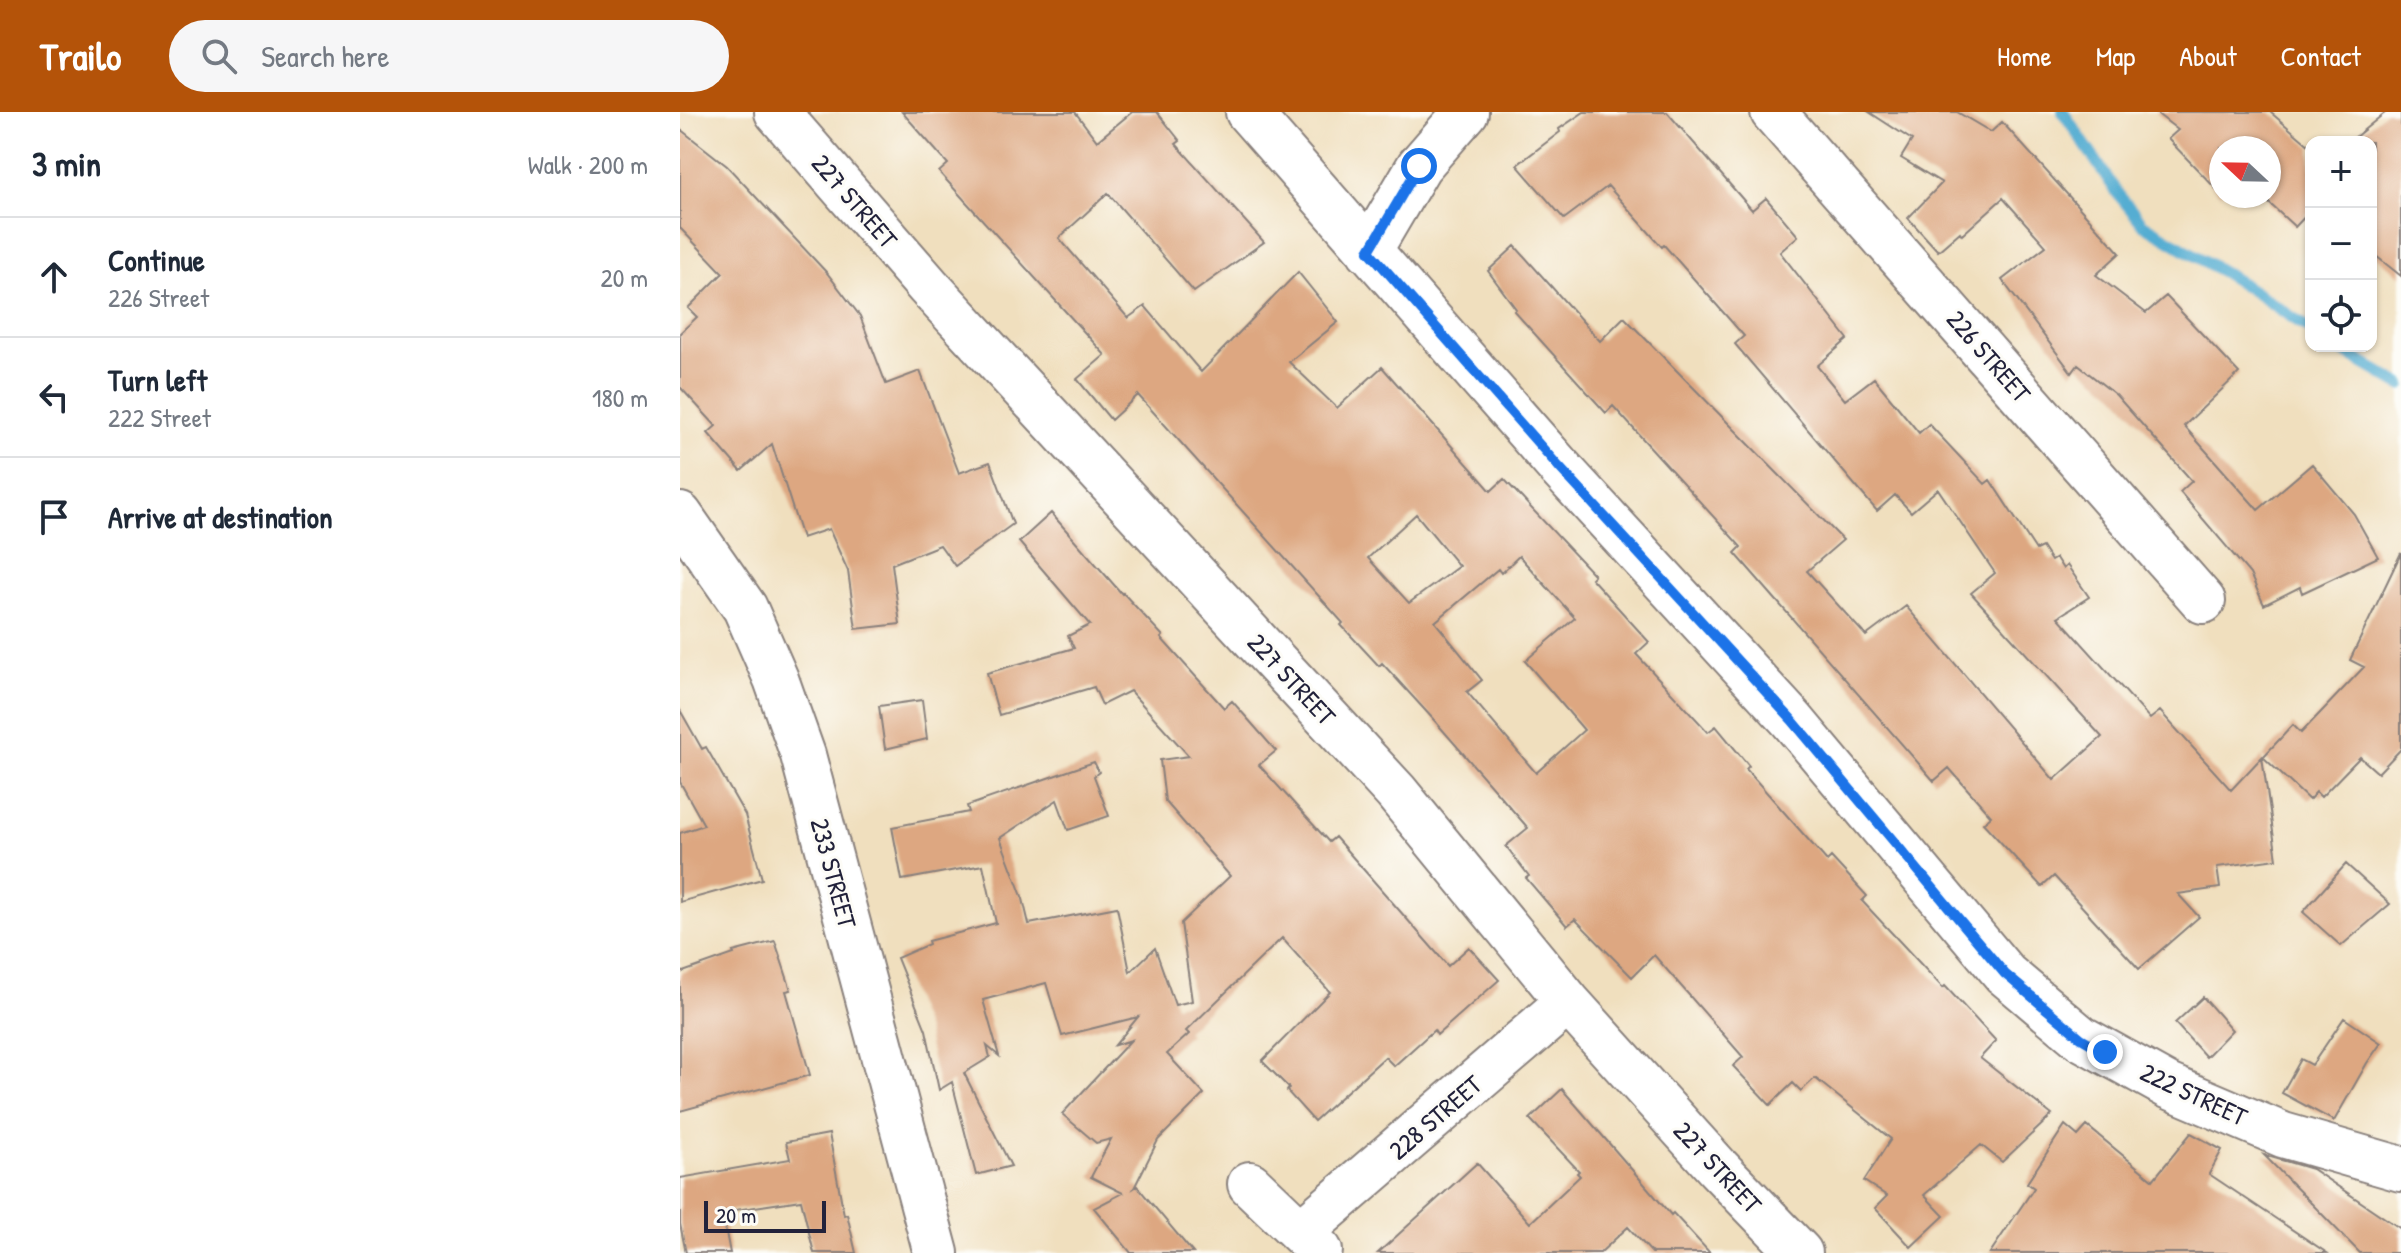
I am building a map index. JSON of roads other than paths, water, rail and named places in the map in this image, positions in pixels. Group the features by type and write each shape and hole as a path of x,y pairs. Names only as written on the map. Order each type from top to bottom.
{"street":[{"name":"227 STREET","path":"777,112 928,286 1396,792 1568,1002 1717,1167 1800,1253"},
{"name":"222 STREET","path":"1248,112 1559,467 1792,720 2005,974 2081,1038 2168,1086 2283,1135 2401,1169"},
{"path":"1369,251 1419,166 1466,112"},
{"name":"226 STREET","path":"1773,112 2203,601"},
{"name":"233 STREET","path":"680,515 745,608 776,679 803,755 936,1253"},
{"name":"228 STREET","path":"1250,1184 1312,1242 1568,1002"}],"waterway":[{"path":"2063,112 2118,194 2143,224 2305,326"},
{"path":"2344,352 2401,385"}]}
